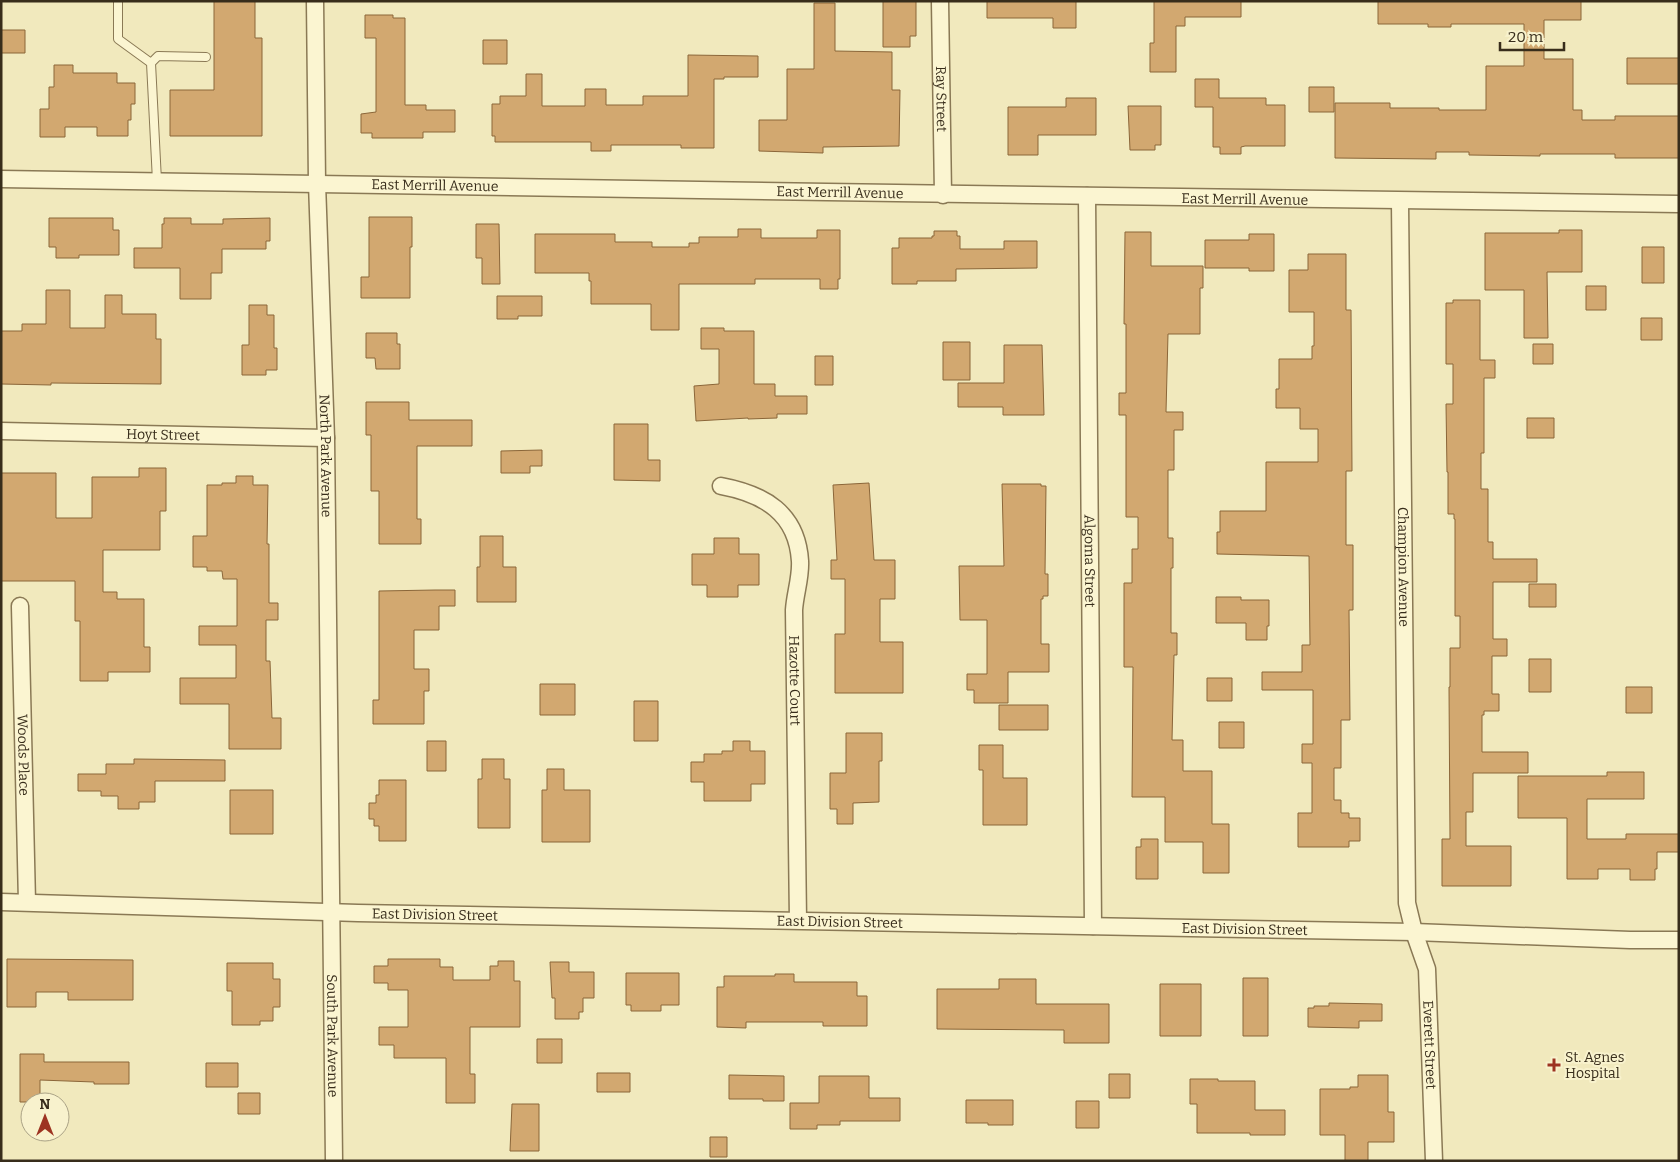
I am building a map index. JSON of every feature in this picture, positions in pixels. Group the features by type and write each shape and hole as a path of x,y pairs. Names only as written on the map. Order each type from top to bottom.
{"street":[{"name":"North Park Avenue","path":"315,1 317,183 326,438 331,912"},
{"name":"Ray Street","path":"940,1 943,195"},
{"name":"East Merrill Avenue","path":"1,179 1400,202 1679,204"},
{"name":"Algoma Street","path":"1087,196 1093,926"},
{"name":"Champion Avenue","path":"1400,202 1408,903 1414,932"},
{"name":"Hoyt Street","path":"1,431 326,438"},
{"name":"Hazotte Court","path":"721,486 750,494 774,506 783,515 792,529 798,550 800,572 794,610 798,920"},
{"name":"Woods Place","path":"20,606 27,902"},
{"name":"East Division Street","path":"1,902 331,912 1414,932 1679,940"},
{"name":"South Park Avenue","path":"331,912 334,1161"},
{"name":"Everett Street","path":"1414,932 1427,969 1434,1161"}],"lane":[{"path":"118,1 118,39 151,63"},
{"path":"157,181 151,63 158,56 206,57"}],"building":[{"path":"214,1 255,1 255,38 262,38 262,136 170,136 170,90 214,90"},
{"path":"883,1 916,1 916,36 910,36 910,47 883,47"},
{"path":"987,1 1076,1 1076,28 1053,28 1053,18 987,18"},
{"path":"1154,1 1241,1 1241,17 1185,17 1185,26 1176,26 1176,72 1150,72 1150,43 1154,43"},
{"path":"1378,1 1581,1 1581,20 1544,20 1544,59 1573,59 1573,110 1582,110 1582,120 1615,120 1615,116 1679,116 1679,158 1615,158 1615,154 1540,154 1540,156 1469,155 1469,152 1436,152 1436,159 1335,158 1335,103 1390,103 1390,108 1486,110 1486,66 1524,66 1524,24 1451,24 1451,27 1428,27 1428,24 1378,24"},
{"path":"814,3 835,3 835,51 892,52 892,90 900,90 899,146 823,147 823,153 759,151 759,120 787,120 787,69 814,69"},
{"path":"365,15 393,15 393,18 405,18 405,105 426,105 426,110 455,110 455,132 423,132 423,138 372,138 372,133 361,133 361,114 376,112 376,38 365,38"},
{"path":"1,30 25,30 25,53 1,53"},
{"path":"483,40 507,40 507,64 483,64"},
{"path":"688,55 758,56 758,77 724,77 724,79 714,79 714,148 681,148 681,145 611,145 611,151 591,151 591,142 495,142 495,136 492,136 492,104 500,104 500,96 526,96 526,74 542,74 542,106 585,106 585,89 606,89 606,105 643,105 643,96 688,96"},
{"path":"1627,58 1679,58 1679,84 1627,84"},
{"path":"54,65 73,65 73,73 117,73 117,83 135,83 135,104 131,104 128,136 97,136 97,127 65,127 65,137 40,137 40,109 49,109 49,87 54,87"},
{"path":"1195,79 1219,79 1219,98 1266,98 1266,105 1285,105 1285,146 1245,146 1241,147 1241,154 1220,154 1220,147 1213,147 1213,107 1195,107"},
{"path":"1309,87 1334,87 1334,112 1309,112"},
{"path":"1066,98 1096,98 1096,135 1038,135 1038,155 1008,155 1008,107 1066,107"},
{"path":"1128,106 1161,106 1161,145 1155,145 1155,150 1130,150"},
{"path":"369,217 412,217 410,298 361,298 361,277 369,277"},
{"path":"49,218 113,218 113,230 119,230 119,255 79,255 79,258 56,258 56,247 49,247"},
{"path":"164,218 191,218 191,224 223,224 223,219 270,218 270,241 266,241 266,249 222,249 222,273 211,273 211,299 180,299 180,268 134,268 134,248 162,248 162,224 164,224"},
{"path":"476,224 499,224 500,284 482,284 482,258 476,258"},
{"path":"738,229 761,229 761,238 817,238 817,230 840,230 840,279 838,279 838,289 820,289 820,279 755,279 755,284 679,284 679,330 651,330 651,304 591,304 589,273 535,273 535,234 615,234 615,242 652,242 652,247 689,247 689,243 699,243 699,237 738,237"},
{"path":"1559,230 1582,230 1582,272 1547,272 1548,338 1524,338 1524,290 1485,290 1485,233 1559,233"},
{"path":"934,231 957,231 957,236 960,236 960,249 1004,249 1004,241 1037,241 1037,268 956,269 956,281 917,281 917,284 892,284 892,248 899,248 899,238 932,238"},
{"path":"1125,232 1151,232 1151,266 1203,266 1203,288 1200,288 1200,334 1168,334 1166,412 1183,412 1183,430 1174,430 1174,470 1168,470 1168,538 1173,538 1171,633 1177,633 1177,655 1174,655 1172,740 1183,740 1183,771 1212,771 1212,824 1229,824 1229,873 1203,873 1203,842 1165,842 1165,797 1132,797 1133,667 1124,667 1124,583 1132,583 1132,549 1138,549 1138,517 1126,517 1126,415 1119,415 1119,393 1126,393 1126,324 1124,324"},
{"path":"1249,234 1274,234 1274,271 1249,271 1249,268 1205,268 1205,240 1249,240"},
{"path":"1642,247 1664,247 1664,283 1642,283"},
{"path":"1308,254 1346,254 1346,310 1351,310 1352,471 1346,471 1346,545 1353,545 1353,610 1349,610 1350,720 1341,720 1341,768 1334,768 1334,800 1341,800 1341,813 1349,813 1349,818 1360,818 1360,841 1349,841 1349,847 1298,847 1298,813 1312,813 1312,763 1302,763 1302,744 1313,744 1313,690 1262,690 1262,672 1302,672 1302,645 1310,645 1309,556 1217,554 1217,532 1220,532 1220,511 1266,511 1266,462 1318,462 1318,429 1300,429 1300,408 1276,408 1276,389 1279,389 1279,359 1312,359 1314,312 1289,312 1289,270 1308,270"},
{"path":"1586,286 1606,286 1606,310 1586,310"},
{"path":"46,290 70,290 70,328 105,328 105,295 122,295 122,314 156,314 156,339 161,339 161,384 1,384 1,331 22,331 22,324 46,324"},
{"path":"497,296 542,296 542,316 518,316 518,319 497,319"},
{"path":"1453,300 1480,300 1480,360 1495,360 1495,378 1484,378 1484,453 1481,453 1481,489 1488,489 1488,542 1493,542 1493,559 1537,559 1537,582 1493,582 1493,639 1507,639 1507,656 1492,656 1492,694 1499,694 1499,711 1484,711 1484,715 1482,715 1482,752 1528,752 1528,773 1473,773 1473,812 1466,812 1466,846 1511,846 1511,886 1442,886 1442,839 1450,839 1450,648 1460,648 1460,616 1455,616 1455,519 1454,514 1448,514 1447,472 1446,404 1453,404 1453,364 1446,364 1446,303 1453,303"},
{"path":"249,305 267,305 267,315 274,315 274,348 277,348 277,370 266,370 266,375 242,375 242,345 249,345"},
{"path":"1641,318 1662,318 1662,340 1641,340"},
{"path":"701,328 724,328 724,331 754,331 754,384 775,384 775,396 807,396 807,414 777,414 777,418 696,421 694,386 719,384 719,349 701,349"},
{"path":"366,333 397,333 397,344 400,344 400,369 376,369 375,358 366,358"},
{"path":"943,342 970,342 970,380 943,380"},
{"path":"1533,344 1553,344 1553,364 1533,364"},
{"path":"1004,345 1042,345 1044,415 1003,415 1003,407 958,407 958,383 1004,383"},
{"path":"815,356 833,356 833,385 815,385"},
{"path":"366,402 409,402 409,420 472,420 472,446 417,446 417,519 421,519 421,544 379,544 379,491 371,491 371,435 366,435"},
{"path":"1527,418 1554,418 1554,438 1527,438"},
{"path":"614,424 648,424 648,460 660,460 660,481 614,480"},
{"path":"542,450 542,466 530,466 530,473 501,473 501,451"},
{"path":"139,468 166,468 166,511 160,511 160,550 103,550 103,592 117,592 117,599 144,599 144,647 150,647 150,672 108,672 108,681 80,681 80,621 75,621 75,581 1,581 1,473 56,473 56,518 92,518 92,477 139,477"},
{"path":"236,476 253,476 253,485 268,485 269,603 278,603 278,620 266,620 266,661 270,661 272,718 281,718 281,749 229,749 229,704 180,704 180,678 236,678 236,645 199,645 199,626 237,626 237,579 223,579 222,571 207,571 207,567 193,567 193,536 207,536 207,485 236,483"},
{"path":"869,483 874,560 895,560 895,599 880,599 880,642 903,642 903,693 835,693 835,634 845,634 845,579 831,579 831,560 837,560 833,485"},
{"path":"1002,484 1041,484 1041,486 1046,486 1045,574 1048,574 1048,596 1043,596 1043,599 1041,599 1041,644 1049,644 1049,672 1008,672 1008,703 974,703 974,690 967,690 967,674 987,674 987,620 960,620 959,566 1004,566"},
{"path":"480,536 503,536 503,567 516,567 516,602 477,602 477,567 480,567"},
{"path":"714,538 739,538 739,554 759,554 759,585 738,585 738,597 707,597 707,585 692,585 692,554 714,554"},
{"path":"1529,584 1556,584 1556,607 1529,607"},
{"path":"455,590 455,606 439,606 439,630 414,630 414,669 429,669 429,691 424,691 424,724 373,724 373,700 379,700 379,591"},
{"path":"1216,597 1241,597 1241,600 1269,600 1267,640 1246,640 1246,623 1216,623"},
{"path":"1529,659 1551,659 1551,692 1529,692"},
{"path":"1207,678 1232,678 1232,701 1207,701"},
{"path":"540,684 575,684 575,715 540,715"},
{"path":"1626,687 1652,687 1652,713 1626,713"},
{"path":"634,701 658,701 658,741 634,741"},
{"path":"999,705 1048,705 1048,730 999,730"},
{"path":"1219,722 1244,722 1244,748 1219,748"},
{"path":"846,733 882,733 882,761 879,761 879,802 853,803 853,824 837,824 837,809 830,809 830,773 846,773"},
{"path":"427,741 446,741 446,771 427,771"},
{"path":"733,741 750,741 750,751 765,751 765,784 751,784 751,801 704,801 704,782 691,782 691,762 704,762 704,754 722,754 722,751 733,751"},
{"path":"979,745 1003,745 1003,778 1027,778 1027,825 983,825 983,770 979,770"},
{"path":"134,759 225,760 225,781 155,781 155,802 139,802 139,809 118,809 118,796 101,796 101,791 78,791 78,774 106,774 106,764 134,764"},
{"path":"482,759 504,759 504,779 510,779 510,828 478,828 478,779 482,779"},
{"path":"547,769 564,769 564,790 590,790 590,842 542,842 542,790 547,790"},
{"path":"1607,772 1644,772 1644,799 1587,799 1587,839 1626,839 1626,834 1679,834 1679,852 1657,852 1655,880 1630,880 1630,869 1598,869 1598,879 1567,879 1567,818 1518,818 1518,776 1607,776"},
{"path":"379,780 406,780 406,841 379,841 379,826 374,826 374,819 369,819 369,803 376,803 376,795 379,795"},
{"path":"230,790 273,790 273,834 230,834"},
{"path":"1141,839 1158,839 1158,879 1136,879 1136,847 1141,847"},
{"path":"7,959 133,960 133,1000 68,1000 68,992 36,992 36,1007 7,1007"},
{"path":"388,959 440,959 440,967 453,967 453,980 490,980 490,966 498,966 498,961 514,961 514,981 520,981 520,1027 470,1027 470,1074 475,1074 475,1103 446,1103 446,1058 394,1058 394,1045 379,1045 379,1027 408,1027 408,990 388,990 388,983 374,983 374,966 388,966"},
{"path":"550,962 569,962 569,972 594,972 594,998 583,998 583,1012 579,1012 579,1019 555,1019 555,998 552,998"},
{"path":"227,963 273,963 273,979 280,979 280,1007 273,1007 273,1021 260,1021 260,1025 232,1025 232,991 227,991"},
{"path":"626,973 679,973 679,1005 661,1005 661,1011 631,1011 631,1005 626,1005"},
{"path":"775,974 794,974 794,982 857,982 857,996 867,996 867,1026 823,1026 823,1022 746,1022 746,1028 717,1027 717,987 724,987 724,976 775,976"},
{"path":"1243,978 1268,978 1268,1036 1243,1036"},
{"path":"999,979 1036,979 1036,1004 1109,1004 1109,1043 1064,1043 1064,1030 937,1029 937,989 999,989"},
{"path":"1160,984 1201,984 1201,1036 1160,1036"},
{"path":"1329,1003 1382,1004 1382,1021 1359,1021 1359,1028 1308,1027 1308,1008 1329,1006"},
{"path":"537,1039 562,1039 562,1063 537,1063"},
{"path":"20,1054 44,1054 44,1062 129,1062 129,1084 94,1084 94,1082 40,1080 40,1092 20,1092"},
{"path":"206,1063 238,1063 238,1087 206,1087"},
{"path":"597,1073 630,1073 630,1092 597,1092"},
{"path":"1109,1074 1130,1074 1130,1098 1109,1098"},
{"path":"729,1075 784,1076 784,1101 729,1099"},
{"path":"1358,1075 1388,1075 1388,1112 1394,1112 1394,1142 1368,1142 1368,1161 1345,1161 1345,1135 1320,1135 1320,1089 1350,1089 1350,1087 1358,1087"},
{"path":"819,1076 869,1076 869,1098 900,1098 900,1121 840,1121 840,1125 817,1125 817,1129 790,1129 790,1103 819,1103"},
{"path":"1190,1079 1255,1081 1255,1110 1285,1110 1285,1135 1197,1133 1197,1104 1190,1104"},
{"path":"238,1093 260,1093 260,1114 238,1114"},
{"path":"966,1100 1013,1100 1013,1125 966,1123"},
{"path":"1076,1101 1099,1101 1099,1128 1076,1128"},
{"path":"512,1104 539,1104 539,1151 510,1151"},
{"path":"710,1137 727,1137 727,1157 710,1157"}],"place":[{"name":"St. Agnes Hospital","path":"1554,1065"}]}
